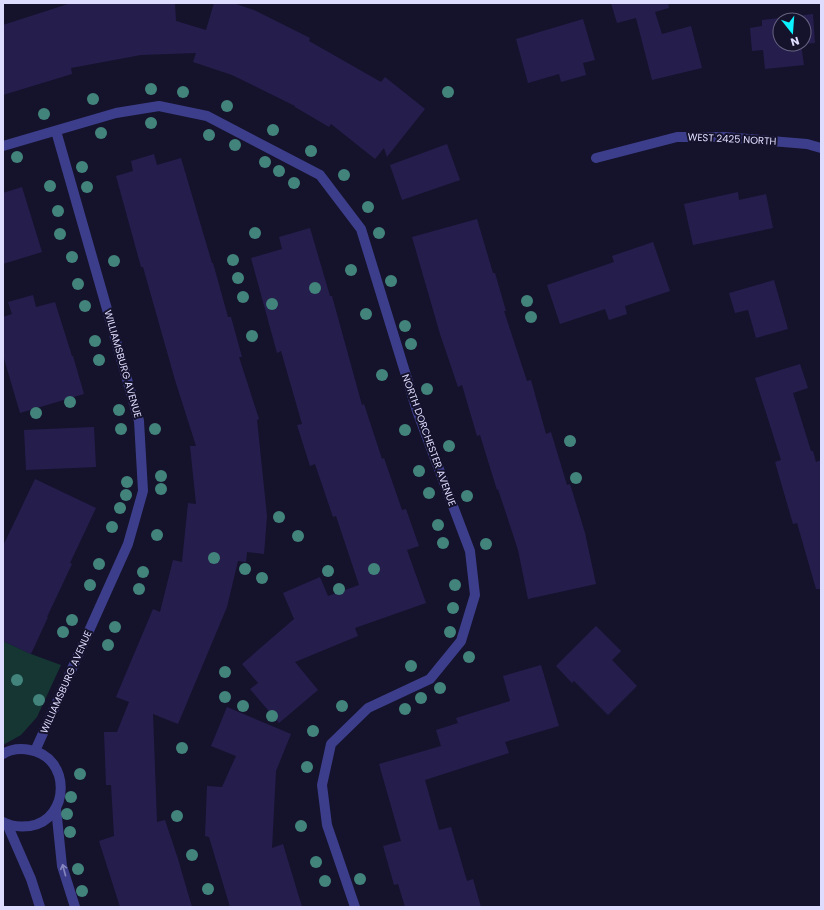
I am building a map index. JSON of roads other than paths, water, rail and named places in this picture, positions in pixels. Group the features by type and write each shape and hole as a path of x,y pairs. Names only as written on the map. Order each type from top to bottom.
{"street":[{"name":"NORTH DORCHESTER AVENUE","path":"3,146 116,113 158,106 207,116 320,175 361,229 417,412 470,551 475,595 461,642 430,679 368,708 331,744 322,785 326,818 354,907"},
{"name":"WILLIAMSBURG AVENUE","path":"35,751 128,544 143,490 140,420 56,131"},
{"name":"WEST 2425 NORTH","path":"596,158 677,137 725,137 807,144 821,148"},
{"path":"3,754 8,751 22,748 35,751 48,757 56,768 61,781 61,794 56,808 47,818 36,825 20,827 5,823"},
{"path":"56,808 62,866 75,907"},
{"path":"5,823 31,879 40,907"}]}
